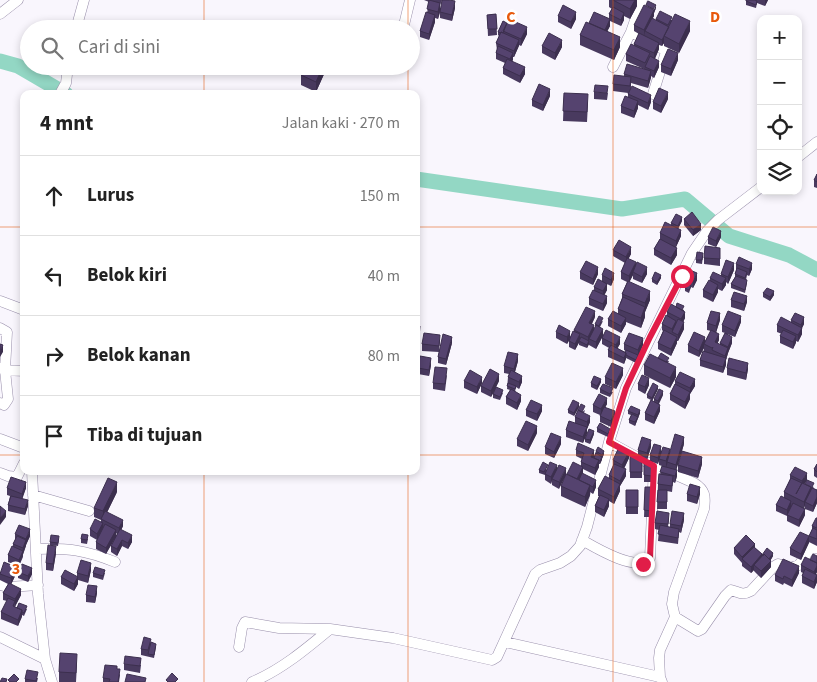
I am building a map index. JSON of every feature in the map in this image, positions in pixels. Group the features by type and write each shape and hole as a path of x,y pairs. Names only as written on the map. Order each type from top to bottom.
{"street":[{"path":"0,14 18,0"},
{"path":"78,20 84,0"},
{"path":"405,20 410,0"},
{"path":"613,67 632,32 642,0"},
{"path":"632,32 666,52 653,94"},
{"path":"62,90 66,83 67,75"},
{"path":"802,154 817,142"},
{"path":"239,647 242,628 245,622 279,628 330,629 393,638 492,660 500,654 534,574 540,570 560,564 580,546 609,442 630,380 692,254 707,231 718,220 757,190"},
{"path":"0,301 20,308"},
{"path":"0,328 7,332 2,369 8,399 4,405 0,404"},
{"path":"2,369 20,371"},
{"path":"0,439 20,446"},
{"path":"505,642 661,680 660,650 675,617 672,604 674,592 704,509 706,498 701,487 654,466 609,442"},
{"path":"582,540 624,561 643,564 650,558 654,466"},
{"path":"0,473 14,478 17,477 20,471"},
{"path":"32,475 38,585 45,659 52,682"},
{"path":"33,495 89,511"},
{"path":"675,617 698,631 702,629 731,590 746,594 778,564 790,568 796,566 803,560 807,550 811,547 817,548"},
{"path":"37,549 68,548 114,562"},
{"path":"0,585 18,587 38,585"},
{"path":"252,682 268,675 288,662 330,629"},
{"path":"0,637 45,659"}],"building":[{"path":"429,0 440,3 438,12 427,9"},
{"path":"442,0 455,1 452,15 440,12"},
{"path":"613,0 635,0 630,9"},
{"path":"648,1 656,5 653,9 646,5"},
{"path":"746,1 757,1 756,5"},
{"path":"563,5 576,12 571,22 558,16"},
{"path":"644,5 654,10 644,30 634,25"},
{"path":"613,7 624,13 621,20 609,14"},
{"path":"660,11 672,17 668,25 656,19"},
{"path":"426,12 435,15 429,34 420,31"},
{"path":"594,12 610,19 605,30 589,23"},
{"path":"496,14 497,29 488,29 487,15"},
{"path":"675,14 690,21 679,44 664,36"},
{"path":"652,18 669,27 662,40 645,31"},
{"path":"509,19 527,27 521,39 503,31"},
{"path":"503,21 507,23 503,33 501,33 498,32"},
{"path":"586,22 620,37 614,50 580,35"},
{"path":"501,32 519,40 514,51 496,43"},
{"path":"549,33 562,40 555,53 542,46"},
{"path":"639,33 659,43 654,53 634,44"},
{"path":"631,44 650,53 645,63 626,54"},
{"path":"498,46 513,53 510,59 496,53"},
{"path":"668,49 678,53 671,69 661,65"},
{"path":"650,56 659,61 654,71 645,67"},
{"path":"507,59 525,67 520,76 503,68"},
{"path":"627,64 651,71 648,81 624,74"},
{"path":"301,75 319,75 316,82"},
{"path":"614,75 631,77 630,86 613,84"},
{"path":"539,84 550,89 543,105 532,100"},
{"path":"595,85 608,86 607,93 594,92"},
{"path":"632,86 651,95 648,103 628,94"},
{"path":"659,88 668,92 661,106 653,102"},
{"path":"564,93 588,94 587,112 563,111"},
{"path":"625,96 638,101 634,111 621,106"},
{"path":"692,212 701,224 693,230 684,219"},
{"path":"676,214 682,217 678,226 671,223"},
{"path":"665,222 681,230 676,241 660,233"},
{"path":"713,227 721,231 716,241 708,237"},
{"path":"660,239 677,248 671,258 654,249"},
{"path":"619,240 631,247 626,257 613,250"},
{"path":"705,246 720,248 720,259 704,258"},
{"path":"697,252 703,253 702,260 696,260"},
{"path":"739,257 752,263 749,269 736,264"},
{"path":"627,258 636,262 629,276 621,272"},
{"path":"726,260 734,263 728,277 721,274"},
{"path":"586,261 598,267 593,279 580,272"},
{"path":"637,262 647,267 642,277 633,272"},
{"path":"605,268 614,273 611,280 602,275"},
{"path":"685,268 697,273 693,282 682,277"},
{"path":"737,268 747,272 745,278 735,274"},
{"path":"655,272 661,275 657,282 652,279"},
{"path":"713,272 726,278 722,284 710,278"},
{"path":"736,276 747,280 745,290 731,284"},
{"path":"598,279 607,284 603,291 594,287"},
{"path":"709,280 718,285 713,295 703,290"},
{"path":"628,281 650,291 645,303 622,294"},
{"path":"687,284 691,286 689,290 685,288"},
{"path":"767,288 774,291 770,297 763,293"},
{"path":"593,290 607,296 603,304 589,298"},
{"path":"734,292 747,296 744,304 731,300"},
{"path":"623,297 645,307 641,318 618,309"},
{"path":"677,303 684,306 682,310 676,307"},
{"path":"671,304 685,312 681,319 667,312"},
{"path":"586,307 595,311 589,323 594,325 588,337 574,330"},
{"path":"613,311 626,318 621,326 608,319"},
{"path":"711,311 720,313 716,326 707,323"},
{"path":"728,311 741,316 735,331 722,325"},
{"path":"795,313 804,317 801,325 791,320"},
{"path":"666,315 676,321 672,329 662,324"},
{"path":"599,316 603,318 599,326 595,324"},
{"path":"781,317 802,328 798,335 777,325"},
{"path":"678,319 684,322 678,335 672,332"},
{"path":"559,325 570,331 567,337 556,332"},
{"path":"596,325 603,329 596,342 589,339"},
{"path":"606,330 620,337 616,345 602,338"},
{"path":"664,330 677,337 671,349 658,343"},
{"path":"711,330 719,334 715,342 728,348 725,356 712,350 713,347 704,344"},
{"path":"783,330 796,336 793,342 780,336"},
{"path":"573,331 580,334 575,344 569,341"},
{"path":"694,332 705,337 699,351 688,345"},
{"path":"424,333 440,335 439,346 422,344"},
{"path":"629,333 643,338 638,350 624,344"},
{"path":"725,333 732,337 728,347 720,343"},
{"path":"443,334 452,337 446,359 438,357"},
{"path":"581,337 589,341 587,345 579,341"},
{"path":"611,345 626,353 624,358 608,350"},
{"path":"626,350 638,355 636,360 626,355"},
{"path":"703,351 726,358 723,367 700,360"},
{"path":"508,352 518,354 514,369 504,366"},
{"path":"661,353 669,358 666,362 658,358"},
{"path":"650,354 676,367 670,378 644,365"},
{"path":"420,356 431,358 429,370 420,368"},
{"path":"729,358 748,363 746,373 727,368"},
{"path":"612,363 623,368 616,382 605,377"},
{"path":"435,367 447,368 445,384 433,383"},
{"path":"490,369 499,374 491,391 481,386"},
{"path":"470,370 482,377 477,387 464,381"},
{"path":"511,370 522,376 519,382 508,377"},
{"path":"680,372 695,379 690,388 675,381"},
{"path":"642,375 649,378 645,387 638,384"},
{"path":"594,376 601,379 597,386 591,383"},
{"path":"508,383 516,386 515,389 507,386"},
{"path":"653,383 658,386 652,398 647,395"},
{"path":"603,384 613,388 610,394 600,389"},
{"path":"675,384 690,392 685,402 670,394"},
{"path":"496,387 503,390 500,397 493,394"},
{"path":"511,389 521,395 517,403 506,397"},
{"path":"659,389 663,391 658,401 654,399"},
{"path":"599,394 607,398 601,409 593,405"},
{"path":"531,400 542,405 537,414 526,410"},
{"path":"573,400 579,403 574,413 568,410"},
{"path":"651,400 660,405 654,417 645,413"},
{"path":"581,404 585,406 582,412 578,410"},
{"path":"631,406 640,410 638,415 628,411"},
{"path":"604,407 615,411 611,421 600,416"},
{"path":"578,410 590,416 587,422 575,417"},
{"path":"632,414 638,417 635,422 629,420"},
{"path":"526,421 537,426 528,445 517,439"},
{"path":"569,421 587,427 583,437 566,430"},
{"path":"600,423 610,429 608,434 597,428"},
{"path":"589,429 594,431 590,440 585,439"},
{"path":"551,433 561,437 554,452 545,447"},
{"path":"675,434 684,437 676,465 667,462"},
{"path":"642,437 651,440 647,453 638,450"},
{"path":"578,443 594,450 591,457 599,460 595,468 581,462 584,453 576,450"},
{"path":"654,444 661,446 658,458 650,455"},
{"path":"598,447 604,451 602,455 596,451"},
{"path":"619,447 629,452 622,465 613,460"},
{"path":"663,447 670,449 666,461 659,459"},
{"path":"682,451 702,457 698,471 678,465"},
{"path":"596,453 602,457 600,461 594,458"},
{"path":"630,455 642,455 642,472 630,472"},
{"path":"644,460 652,461 652,476 644,475"},
{"path":"543,462 548,465 544,472 539,470"},
{"path":"550,462 557,465 551,477 545,474"},
{"path":"573,462 583,467 577,479 567,474"},
{"path":"614,464 626,469 620,481 609,475"},
{"path":"559,465 566,468 559,482 552,479"},
{"path":"662,466 677,470 675,476 660,472"},
{"path":"795,467 807,473 802,481 790,475"},
{"path":"582,473 596,480 593,487 579,480"},
{"path":"566,474 590,485 585,497 561,486"},
{"path":"659,474 673,476 672,486 658,484"},
{"path":"605,476 620,484 614,497 598,489"},
{"path":"11,477 26,482 22,494 7,488"},
{"path":"108,478 117,482 103,511 94,508"},
{"path":"791,478 811,487 804,502 784,492"},
{"path":"807,480 814,483 811,489 811,487 805,484"},
{"path":"690,484 700,487 697,497 687,494"},
{"path":"645,487 652,487 651,511 644,510"},
{"path":"812,488 817,490 817,497 813,506 805,502"},
{"path":"626,490 638,490 638,507 626,507"},
{"path":"658,490 667,490 667,502 657,502"},
{"path":"600,495 609,499 604,510 595,506"},
{"path":"11,496 28,500 25,509 8,505"},
{"path":"781,496 791,501 787,510 776,505"},
{"path":"793,503 805,509 799,520 787,515"},
{"path":"0,506 6,511 0,518"},
{"path":"105,511 123,520 119,528 101,519"},
{"path":"657,511 669,513 668,524 655,523"},
{"path":"672,511 684,513 681,526 670,524"},
{"path":"817,518 817,528 812,526"},
{"path":"95,519 103,523 97,534 90,529"},
{"path":"105,524 116,530 106,548 96,542"},
{"path":"19,525 30,529 26,539 15,534"},
{"path":"660,525 679,529 678,538 658,534"},
{"path":"813,528 817,530 817,539 809,536"},
{"path":"120,529 132,535 128,543 122,540 117,549 111,546"},
{"path":"800,532 809,536 801,554 790,548"},
{"path":"82,534 88,535 87,540 81,539"},
{"path":"51,535 59,536 58,543 50,542"},
{"path":"746,535 755,544 742,557 734,548"},
{"path":"17,536 26,540 23,548 13,544"},
{"path":"48,545 56,546 53,564 46,563"},
{"path":"12,546 23,551 19,560 8,555"},
{"path":"754,547 762,554 751,567 742,559"},
{"path":"767,548 773,553 769,559 764,554 762,555"},
{"path":"764,554 771,561 761,571 754,565"},
{"path":"813,554 817,556 817,563 810,560"},
{"path":"805,557 817,563 814,572 801,565"},
{"path":"783,559 799,566 792,580 784,576 783,579 775,575"},
{"path":"81,560 91,563 88,576 77,573"},
{"path":"4,562 16,567 11,578 0,574"},
{"path":"22,564 32,568 28,576 18,572"},
{"path":"95,567 105,570 103,576 93,573"},
{"path":"805,569 817,575 814,582 802,576"},
{"path":"65,570 78,577 74,584 61,577"},
{"path":"9,583 21,589 15,599 3,593"},
{"path":"88,585 97,586 95,597 86,595"},
{"path":"8,598 15,601 13,606 22,610 18,620 1,612"},
{"path":"19,603 27,606 24,613 17,608"},
{"path":"144,637 151,639 148,650 141,649"},
{"path":"151,642 156,644 154,655 148,654"},
{"path":"60,653 77,654 76,673 59,672"},
{"path":"125,656 141,658 140,666 124,664"},
{"path":"105,665 117,666 117,669 120,669 118,682 109,682 110,679 103,678"},
{"path":"27,670 38,672 36,681 25,679"},
{"path":"172,673 178,679 175,682 168,682 166,680"},
{"path":"14,674 19,679 16,682 10,682 8,680"},
{"path":"127,674 146,678 145,682 125,682"},
{"path":"2,678 7,679 6,682 0,682"}],"waterway":[{"path":"0,61 20,67"},
{"path":"33,75 59,90"},
{"path":"420,180 622,209 685,199 729,236 789,255 817,270"}],"route":[{"path":"643,564 650,558 654,466 609,442 626,388 682,276"}]}
